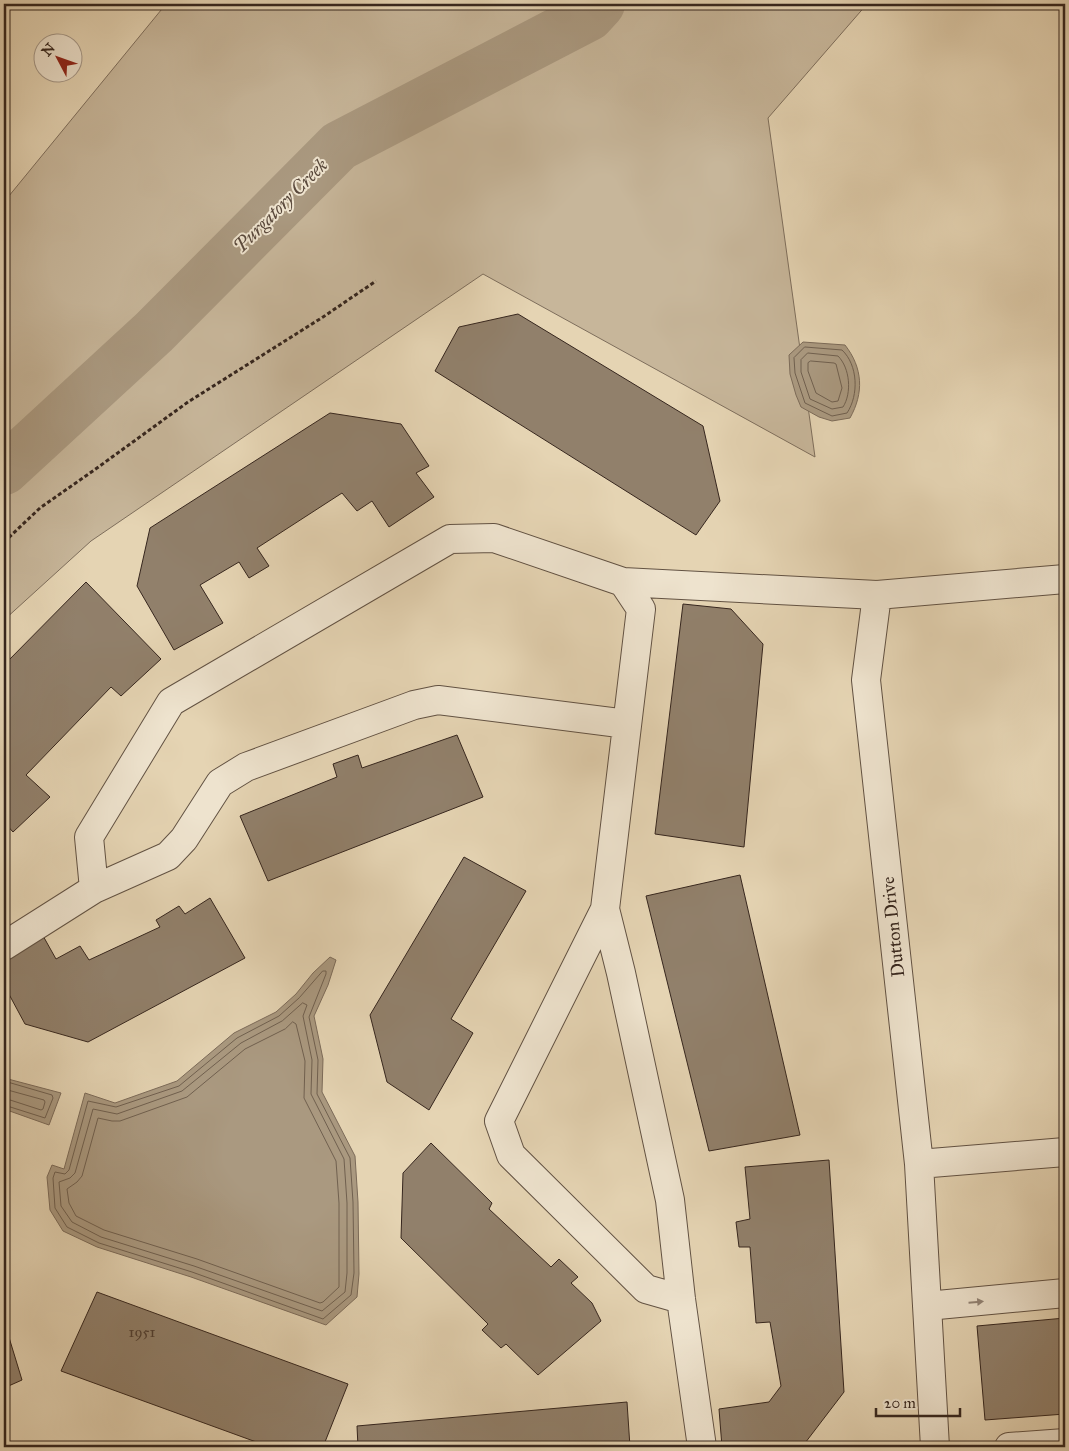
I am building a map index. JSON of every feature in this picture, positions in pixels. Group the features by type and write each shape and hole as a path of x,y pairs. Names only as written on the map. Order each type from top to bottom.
{"street":[{"path":"94,889 89,837 171,702 450,538 494,538 623,582 878,595 1065,578"},
{"path":"623,582 640,609 605,909 499,1122 511,1155 646,1288 680,1299"},
{"name":"Dutton Drive","path":"878,595 866,680 919,1164 935,1447"},
{"path":"4,946 94,889 168,856 184,839 220,783 246,767 414,705 438,700 627,724"},
{"path":"605,909 621,973 670,1200 680,1299 702,1447"},
{"path":"919,1164 1065,1152"},
{"path":"927,1306 1065,1293"},
{"path":"1009,1447 1065,1443"}],"path":[{"path":"4,542 40,508 188,402 323,318 376,280"}],"shaded area":[{"path":"166,4 867,4 768,118 815,457 483,274 91,541 4,620 4,202"}],"water":[{"path":"803,342 845,345 851,354 860,381 858,399 850,418 832,421 819,417 801,407 790,374 789,355"},
{"path":"330,957 336,960 328,985 314,1016 323,1059 322,1092 355,1156 358,1202 359,1274 357,1297 326,1325 191,1277 97,1247 63,1231 50,1210 47,1177 52,1165 64,1169 85,1093 115,1103 177,1081 234,1033 276,1012 296,994 313,973"},
{"path":"4,1067 8,1079 61,1093 49,1125 4,1109"}],"building":[{"path":"518,314 703,426 720,501 696,535 435,371 459,327"},
{"path":"330,413 401,424 429,466 416,473 434,497 389,527 372,501 357,511 342,493 257,548 269,566 249,578 239,562 200,585 223,623 174,650 137,586 150,528"},
{"path":"86,582 161,659 121,696 111,687 26,775 50,797 13,832 4,822 4,665"},
{"path":"683,604 731,609 763,644 744,847 655,834"},
{"path":"457,735 483,797 268,881 240,816 337,777 333,764 358,755 362,768"},
{"path":"464,857 526,891 451,1019 473,1033 429,1110 387,1082 370,1015"},
{"path":"740,875 800,1135 709,1151 646,896"},
{"path":"210,898 245,958 88,1042 25,1024 4,985 4,953 42,934 56,959 80,946 89,960 160,927 156,920 179,906 185,914"},
{"path":"431,1143 492,1203 489,1209 551,1267 559,1259 578,1277 571,1283 592,1303 601,1321 538,1375 506,1344 501,1348 482,1330 488,1324 401,1238 403,1173"},
{"path":"829,1160 844,1392 802,1447 722,1447 719,1409 769,1402 781,1386 770,1322 756,1323 750,1247 739,1247 736,1222 750,1219 745,1167"},
{"path":"97,1292 348,1384 323,1447 270,1447 61,1371"},
{"path":"1065,1318 1065,1414 985,1420 977,1326"},
{"path":"4,1321 22,1380 4,1388"},
{"path":"627,1402 630,1447 358,1447 357,1426"}],"waterway":[{"name":"Purgatory Creek","path":"4,470 154,332 339,146 589,16 600,4"}]}
